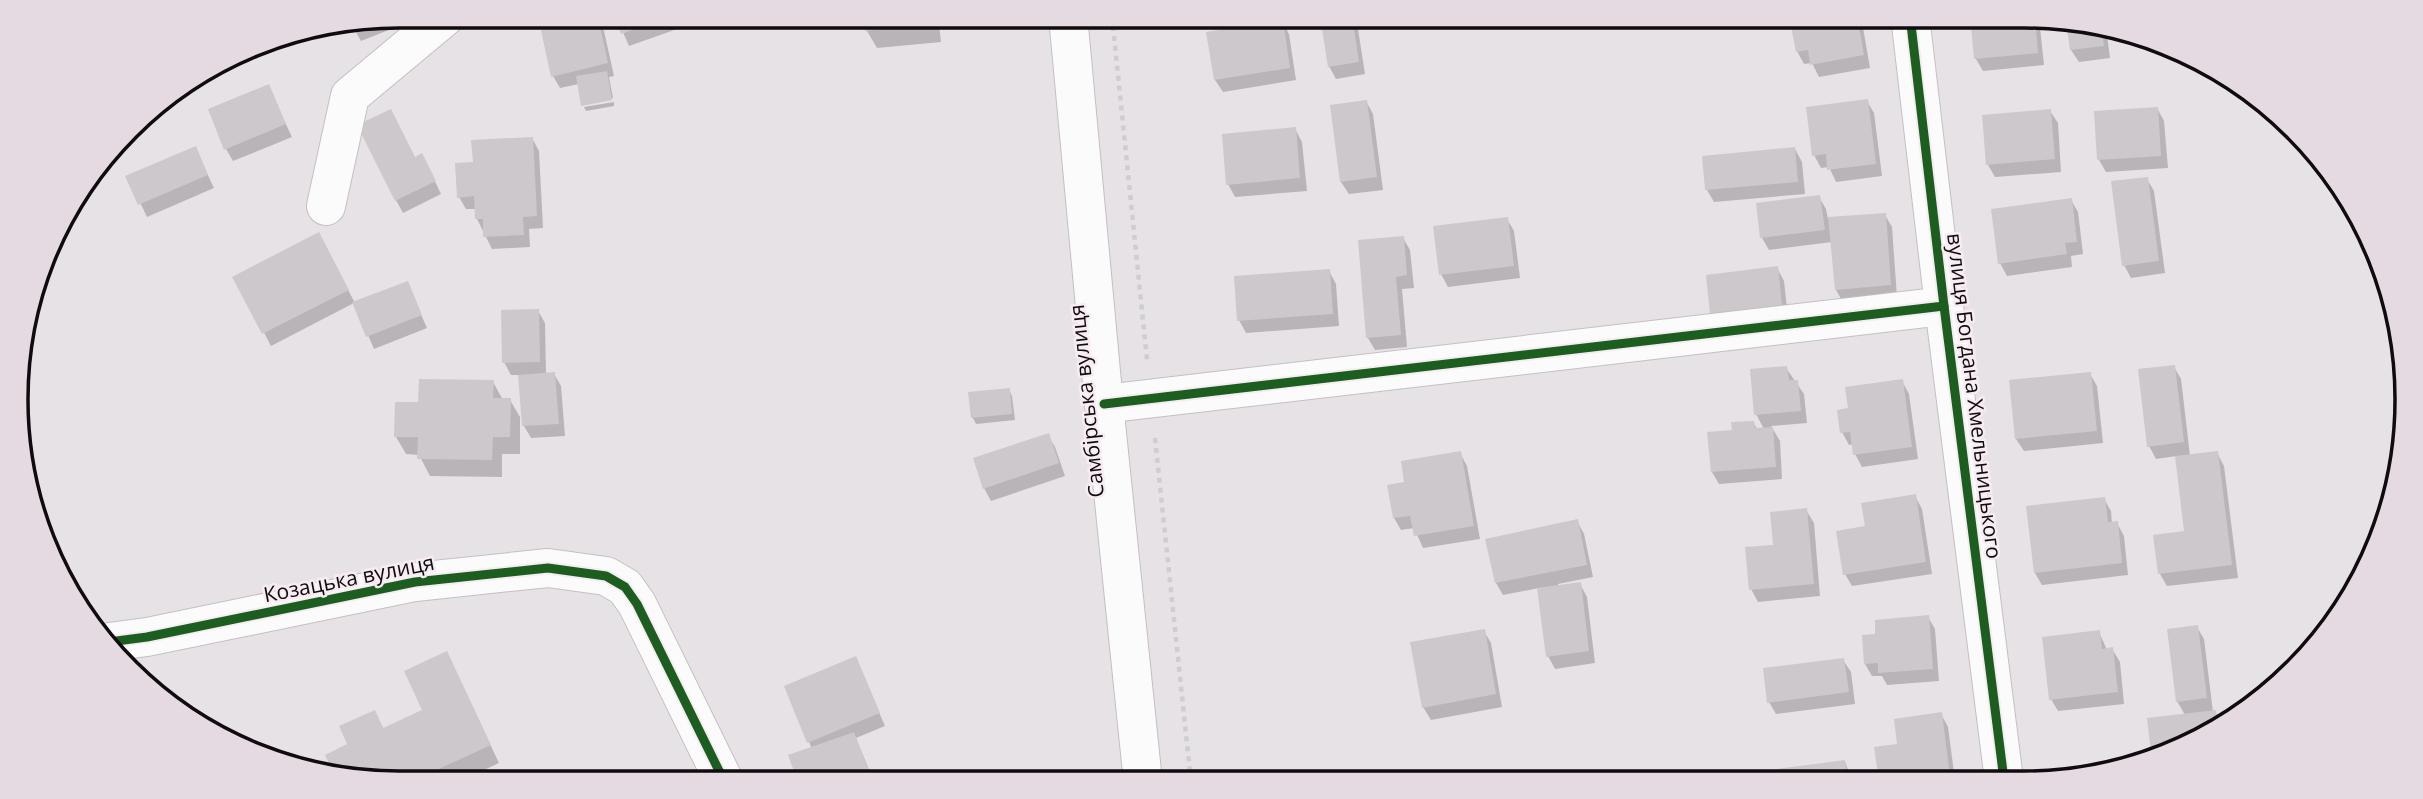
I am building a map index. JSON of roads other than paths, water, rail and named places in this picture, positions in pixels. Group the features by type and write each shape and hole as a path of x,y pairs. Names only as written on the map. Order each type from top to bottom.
{"street":[{"path":"326,206 350,96 432,28"},
{"name":"Самбірська вулиця","path":"1069,28 1142,771"},
{"name":"вулиця Богдана Хмельницького","path":"1911,28 2003,771"},
{"path":"1104,404 1944,306"},
{"name":"Козацька вулиця","path":"117,641 415,582 548,568 606,576 625,587 637,604 719,771"}]}
